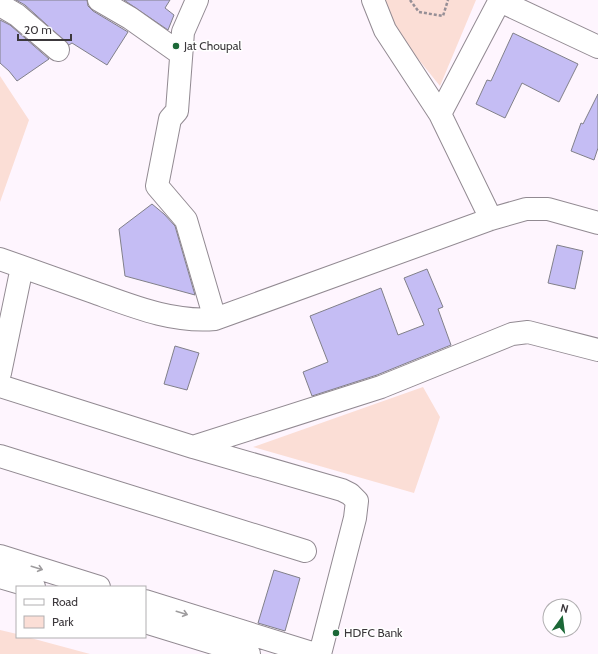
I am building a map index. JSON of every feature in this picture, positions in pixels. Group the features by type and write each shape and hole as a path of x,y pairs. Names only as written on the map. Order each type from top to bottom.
{"street":[{"path":"99,0 130,18 181,54"},
{"path":"197,0 183,32 177,111 170,119 157,186 186,220 215,319"},
{"path":"373,0 384,30 440,114 491,219"},
{"path":"440,114 500,0 598,47"},
{"path":"0,5 17,15 58,50"},
{"path":"0,259 145,310 187,320 215,319 491,219 526,209 548,209 597,218"},
{"path":"0,373 22,267"},
{"path":"193,447 381,387 512,334 528,332 598,350"},
{"path":"0,386 193,447 342,490 350,494 357,501 355,518 320,654"},
{"path":"0,456 305,551"},
{"path":"0,556 96,586"},
{"path":"0,576 31,586"},
{"path":"146,601 315,654"},
{"path":"146,622 249,654"}],"path":[{"path":"410,0 419,12 443,16 448,0"}],"green space":[{"path":"383,0 476,0 440,86 394,29"},
{"path":"0,76 29,120 0,202"},
{"path":"423,387 440,417 414,493 253,447"},
{"path":"0,630 16,634 16,638 31,638 90,654 0,654"}],"building":[{"path":"16,0 87,0 88,6 93,11 128,32 107,65 72,43 69,45 25,5"},
{"path":"124,0 170,0 165,8 174,15 168,30"},
{"path":"0,20 10,25 49,59 17,81 0,63"},
{"path":"513,33 578,64 559,102 522,83 505,118 476,104 487,80 491,81"},
{"path":"598,94 598,148 594,160 571,151 581,123 583,124"},
{"path":"152,204 175,226 195,295 125,276 119,229"},
{"path":"557,245 583,251 575,289 548,283"},
{"path":"427,269 443,307 438,309 451,345 377,375 312,396 303,372 328,362 310,316 381,288 398,335 424,325 404,278"},
{"path":"175,346 199,353 187,390 164,384"},
{"path":"274,570 300,578 285,631 258,623"}],"place":[{"name":"Jat Choupal","path":"176,46"},
{"name":"HDFC Bank","path":"336,633"}]}
